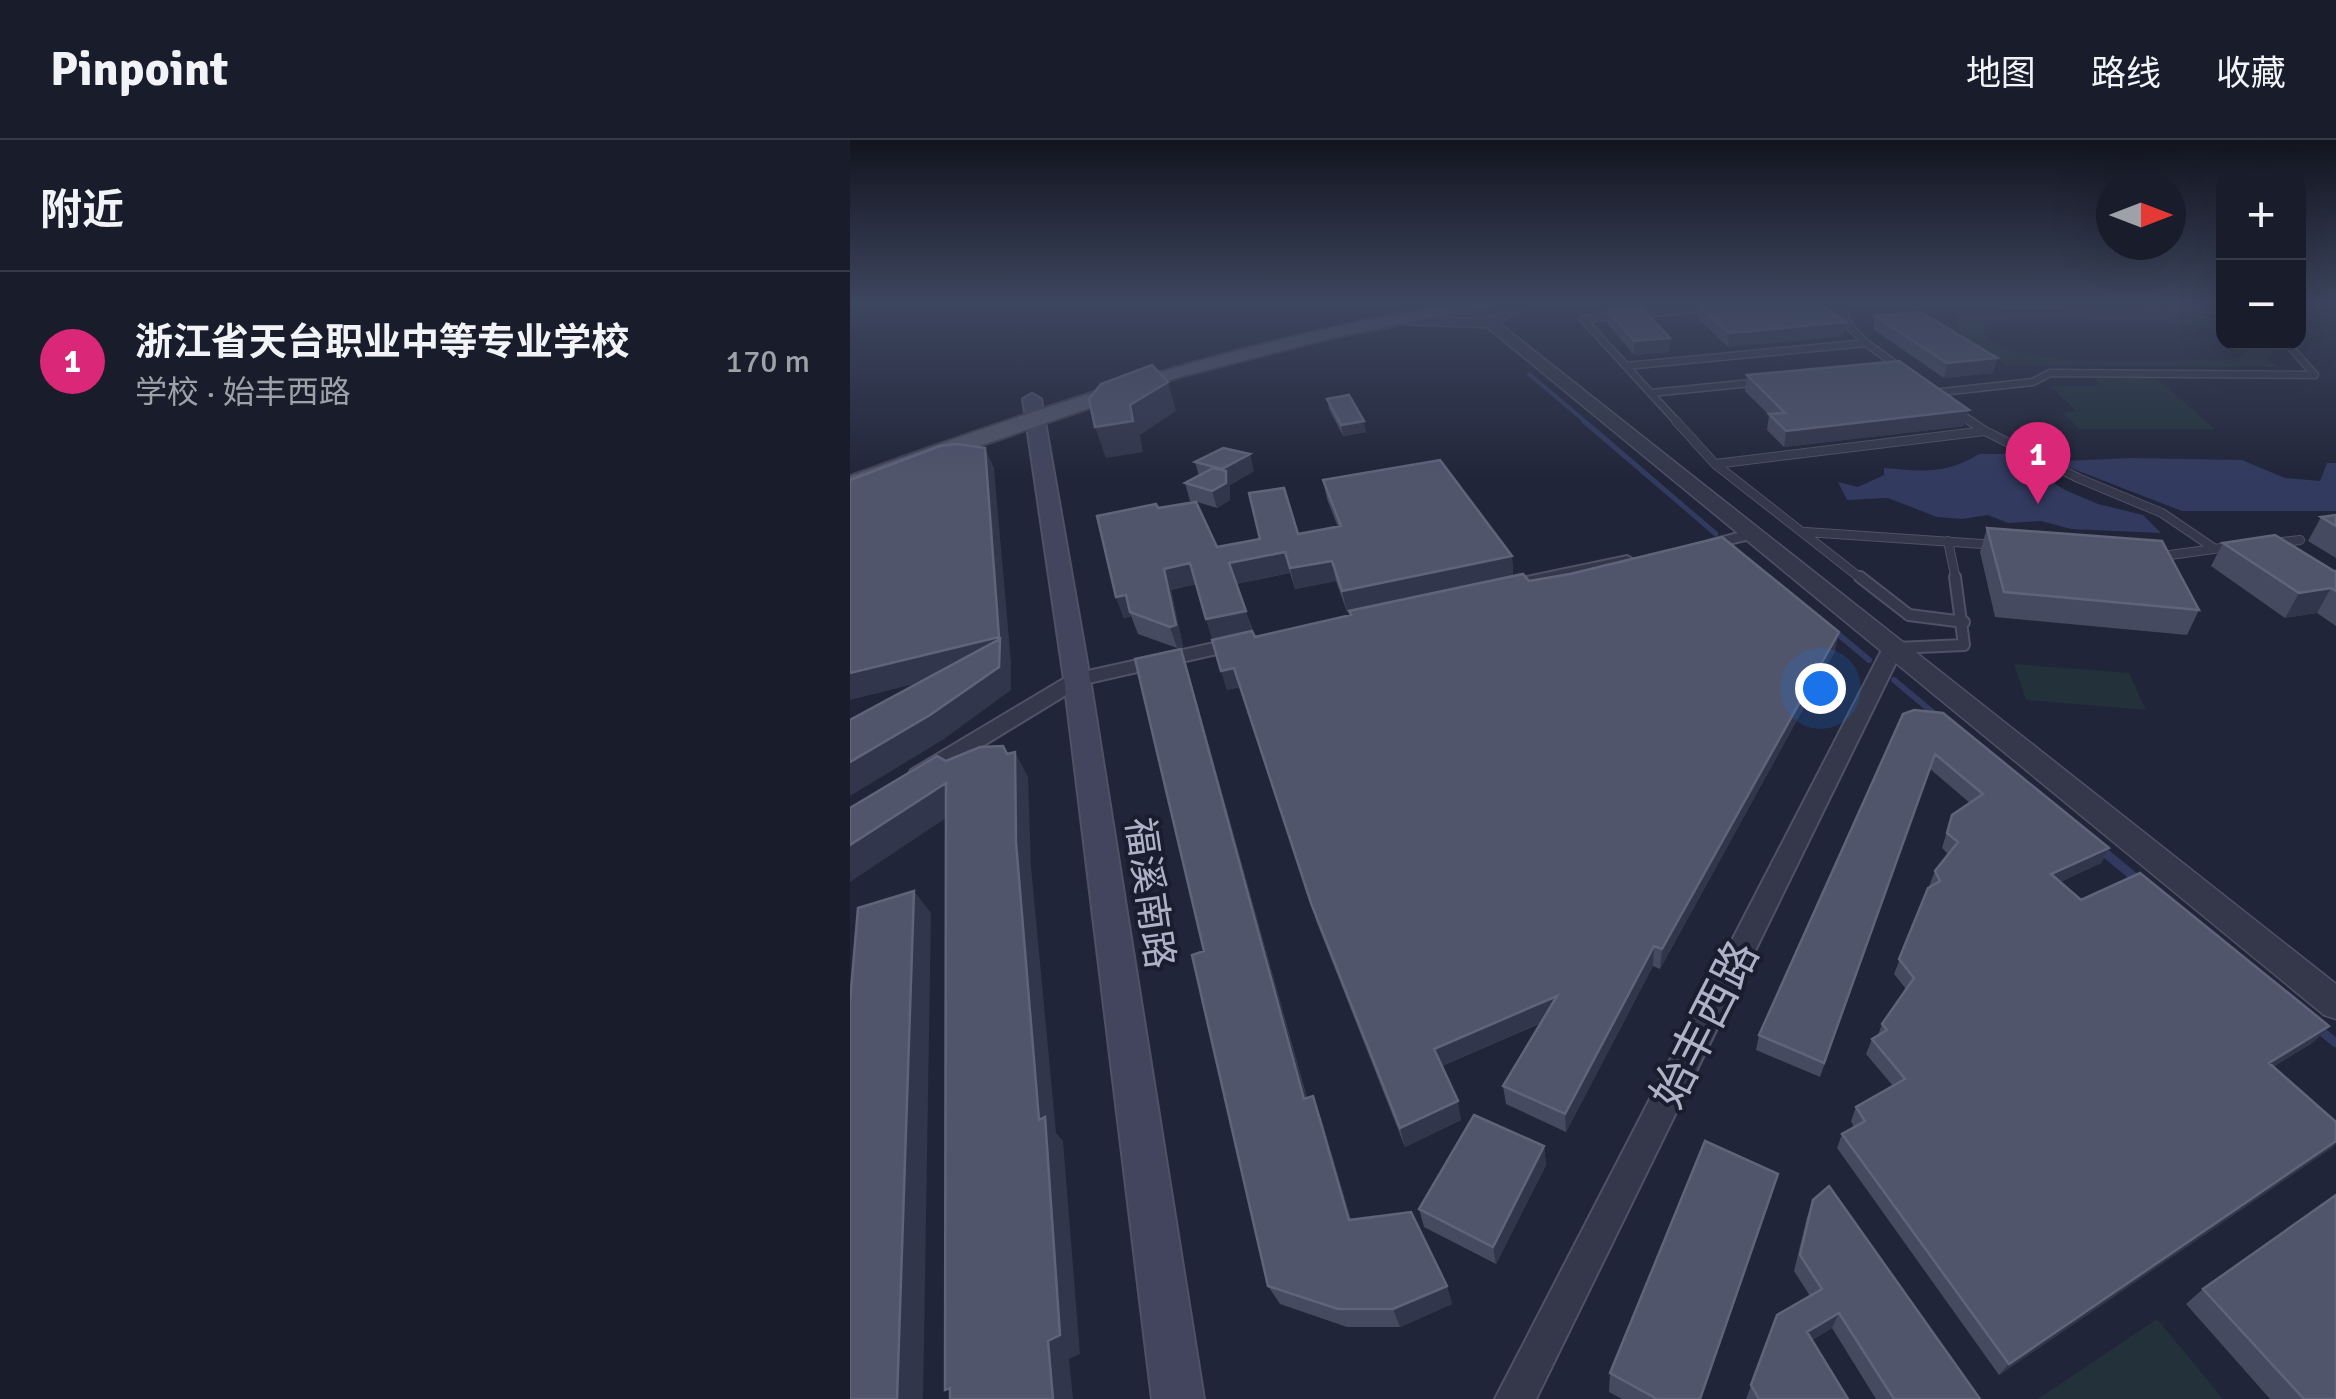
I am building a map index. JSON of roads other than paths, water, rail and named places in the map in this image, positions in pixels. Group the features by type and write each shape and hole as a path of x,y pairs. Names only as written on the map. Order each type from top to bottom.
{"main road":[{"path":"850,465 1165,361"},
{"path":"850,484 1034,407 1206,361"},
{"name":"福溪南路","path":"1034,407 1078,679 1178,1399"}],"street":[{"path":"1540,361 2336,1004"},
{"path":"1484,591 1753,534"},
{"path":"898,788 1078,679 1254,640"},
{"name":"始丰西路","path":"1515,1399 1893,648"}],"lane":[{"path":"1621,361 1715,464 1909,615 1964,622"},
{"path":"1626,366 1681,361"},
{"path":"1881,369 1900,367 1891,361"},
{"path":"2214,548 2162,513 2078,478 1985,432 1932,393 2033,382 2050,373 2316,375 2303,361"},
{"path":"1651,393 1766,381"},
{"path":"1715,464 1985,432"},
{"path":"1802,532 2006,546"},
{"path":"2266,544 2300,540"},
{"path":"1893,648 1964,644 1964,622 1948,542"},
{"path":"2140,556 2248,545"}],"water":[{"path":"1979,454 2007,454 2065,490 2098,504 2143,515 2161,533 2071,529 2041,521 2008,523 1988,515 1937,517 1888,498 1847,500 1838,482 1858,487 1884,475 1884,468 1944,468"},
{"path":"2242,460 2285,478 2320,481 2327,463 2336,463 2336,511 2182,511 2068,467 2065,461"}],"waterway":[{"path":"1529,374 1587,423"},
{"path":"1584,421 1716,534"},
{"path":"1832,629 1869,660"},
{"path":"1894,680 1937,716"},
{"path":"2099,848 2138,880"},
{"path":"2315,1026 2336,1043"}],"place":[{"name":"浙江省天台职业中等专业学校","path":"2038,504"}]}
